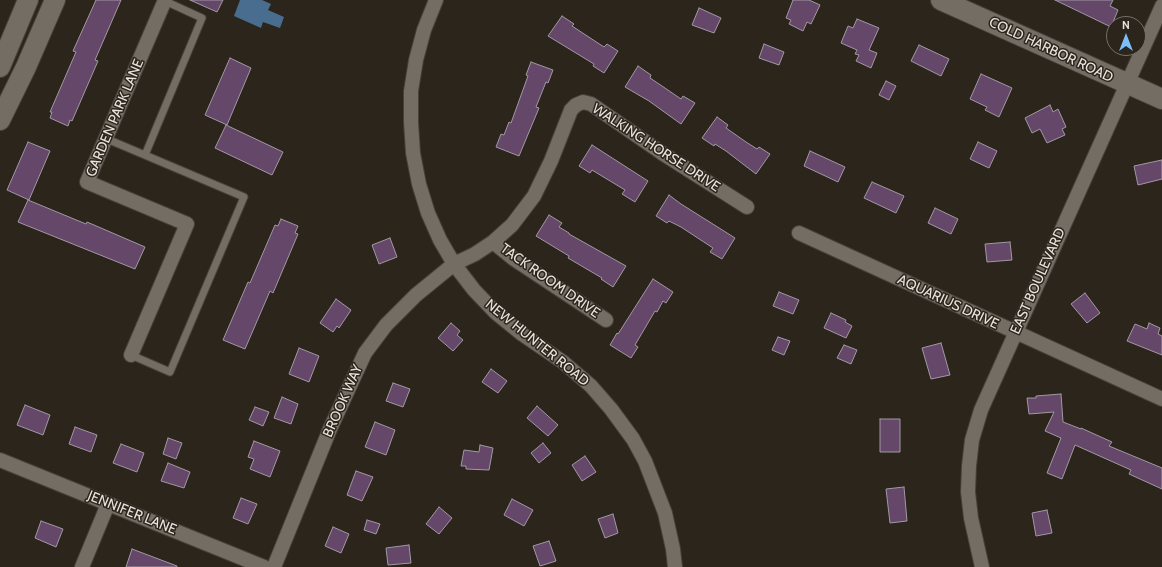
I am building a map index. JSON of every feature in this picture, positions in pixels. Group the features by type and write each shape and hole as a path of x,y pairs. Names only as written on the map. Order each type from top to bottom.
{"main road":[{"path":"0,67 28,0"},
{"path":"0,120 26,67 54,0"},
{"name":"COLD HARBOR ROAD","path":"941,0 1162,100"}],"street":[{"name":"NEW HUNTER ROAD","path":"436,0 424,30 416,60 410,122 413,153 423,198 440,240 454,264 474,290 495,312 522,334 563,362 591,386 611,409 633,439 657,489 665,513 673,549 675,567"},
{"name":"GARDEN PARK LANE","path":"131,356 187,224 87,182 165,1"},
{"name":"EAST BOULEVARD","path":"982,567 970,518 968,492 970,453 981,410 1162,6"},
{"name":"WALKING HORSE DRIVE","path":"454,264 476,254 493,242 512,225 534,196 551,161 571,110 576,105 583,102 591,104 662,153 747,207"},
{"name":"AQUARIUS DRIVE","path":"799,233 1162,399"},
{"name":"TACK ROOM DRIVE","path":"493,242 514,259 606,320"},
{"name":"BROOK WAY","path":"274,567 330,429 364,353 386,325 416,295 454,264"},
{"name":"JENNIFER LANE","path":"0,460 264,567"},
{"path":"82,567 108,504"}],"lane":[{"path":"145,156 202,18 165,1"},
{"path":"106,139 244,197 170,372 131,356"}],"water":[{"path":"240,0 262,0 271,4 268,10 284,17 280,28 263,22 261,28 234,16"}],"building":[{"path":"96,0 121,0 95,60 98,61 72,121 70,120 68,126 50,118 52,112 50,112 76,52 73,51"},
{"path":"190,0 223,0 217,12"},
{"path":"793,0 809,0 820,5 811,24 807,22 803,31 789,24 791,20 786,18"},
{"path":"1055,0 1113,0 1110,6 1118,10 1116,16 1106,16 1106,25"},
{"path":"699,8 721,18 714,33 692,25"},
{"path":"562,16 574,24 572,26 604,47 607,44 618,51 604,73 593,66 594,64 548,36"},
{"path":"857,19 879,28 869,50 877,53 871,68 856,61 859,55 855,54 857,50 841,43 848,26 853,28"},
{"path":"764,44 784,52 779,65 759,58"},
{"path":"919,45 949,59 941,76 911,61"},
{"path":"230,58 251,68 227,125 205,115"},
{"path":"531,62 553,70 548,83 546,82 536,107 539,108 519,156 496,147 501,134 504,135 509,122 511,123 528,76 526,75"},
{"path":"638,66 651,75 650,78 681,99 683,96 695,103 681,124 649,101 625,87"},
{"path":"981,74 1012,88 999,117 985,110 987,107 970,99"},
{"path":"886,81 896,86 889,100 879,95"},
{"path":"1050,105 1053,112 1058,109 1066,127 1062,129 1065,135 1047,143 1040,129 1032,133 1025,118"},
{"path":"717,117 728,125 726,128 746,142 757,149 759,147 770,154 756,174 726,151 715,144 714,146 702,138"},
{"path":"226,125 283,152 272,175 215,148"},
{"path":"28,142 50,151 29,200 7,190"},
{"path":"978,142 997,151 989,168 970,159"},
{"path":"592,145 648,181 635,202 622,194 625,190 592,170 590,173 579,166"},
{"path":"810,151 845,167 838,182 804,166"},
{"path":"1162,160 1162,179 1138,185 1134,166"},
{"path":"872,182 904,196 896,213 864,198"},
{"path":"669,195 735,238 722,259 710,252 713,248 681,227 669,221 667,223 656,216"},
{"path":"28,200 86,224 87,222 145,247 135,269 18,222"},
{"path":"935,208 958,219 951,234 928,223"},
{"path":"549,215 562,223 559,227 569,234 626,266 613,287 601,279 602,278 568,258 569,256 536,236"},
{"path":"281,219 298,226 295,233 298,234 273,293 270,291 245,349 223,340 275,225 278,226"},
{"path":"390,238 397,257 379,264 372,245"},
{"path":"1010,242 1012,260 987,262 985,244"},
{"path":"653,279 673,292 666,303 663,301 657,312 655,311 635,345 638,347 631,358 610,345"},
{"path":"779,292 799,300 793,314 773,306"},
{"path":"1085,293 1100,313 1087,323 1071,304"},
{"path":"336,299 351,310 339,328 337,326 333,332 320,323"},
{"path":"831,313 846,320 845,322 852,326 846,338 824,328"},
{"path":"451,323 460,331 457,335 463,340 453,351 438,338"},
{"path":"1149,323 1160,328 1158,334 1162,336 1162,355 1127,341 1135,324 1147,329"},
{"path":"778,337 790,341 784,355 772,350"},
{"path":"941,343 950,375 931,379 922,348"},
{"path":"844,345 857,350 851,364 837,358"},
{"path":"299,348 319,356 309,382 289,374"},
{"path":"491,369 507,381 498,393 482,382"},
{"path":"393,383 410,389 403,407 386,401"},
{"path":"1061,394 1063,422 1081,428 1112,442 1109,446 1162,468 1162,489 1129,474 1131,470 1075,445 1062,479 1047,473 1061,438 1045,431 1054,412 1029,414 1027,398"},
{"path":"282,397 298,404 291,424 274,418"},
{"path":"25,405 50,415 43,435 17,425"},
{"path":"537,406 558,425 548,436 527,418"},
{"path":"255,407 269,412 263,426 249,420"},
{"path":"880,419 900,419 900,452 880,452"},
{"path":"375,422 395,430 386,455 365,447"},
{"path":"75,427 97,435 91,452 69,444"},
{"path":"168,438 182,443 176,459 163,454"},
{"path":"254,441 280,451 270,477 250,469 254,459 248,457"},
{"path":"543,443 551,453 539,463 531,453"},
{"path":"121,444 144,453 137,472 113,463"},
{"path":"480,445 493,448 489,470 466,469 466,466 461,466 464,450 479,452"},
{"path":"585,456 596,472 582,481 572,465"},
{"path":"168,463 190,472 184,488 161,481"},
{"path":"356,471 373,477 362,501 347,495"},
{"path":"904,487 907,521 890,523 886,489"},
{"path":"241,498 257,504 248,524 233,518"},
{"path":"512,499 533,510 524,526 504,515"},
{"path":"439,507 452,518 439,534 426,524"},
{"path":"1047,510 1052,533 1036,536 1032,513"},
{"path":"613,514 618,533 605,538 598,519"},
{"path":"367,520 380,524 376,534 364,530"},
{"path":"41,521 63,529 56,547 35,538"},
{"path":"333,527 349,534 341,553 325,546"},
{"path":"549,541 556,561 540,566 533,546"},
{"path":"409,545 411,563 388,565 386,548"},
{"path":"132,549 177,566 177,567 126,567"}]}
